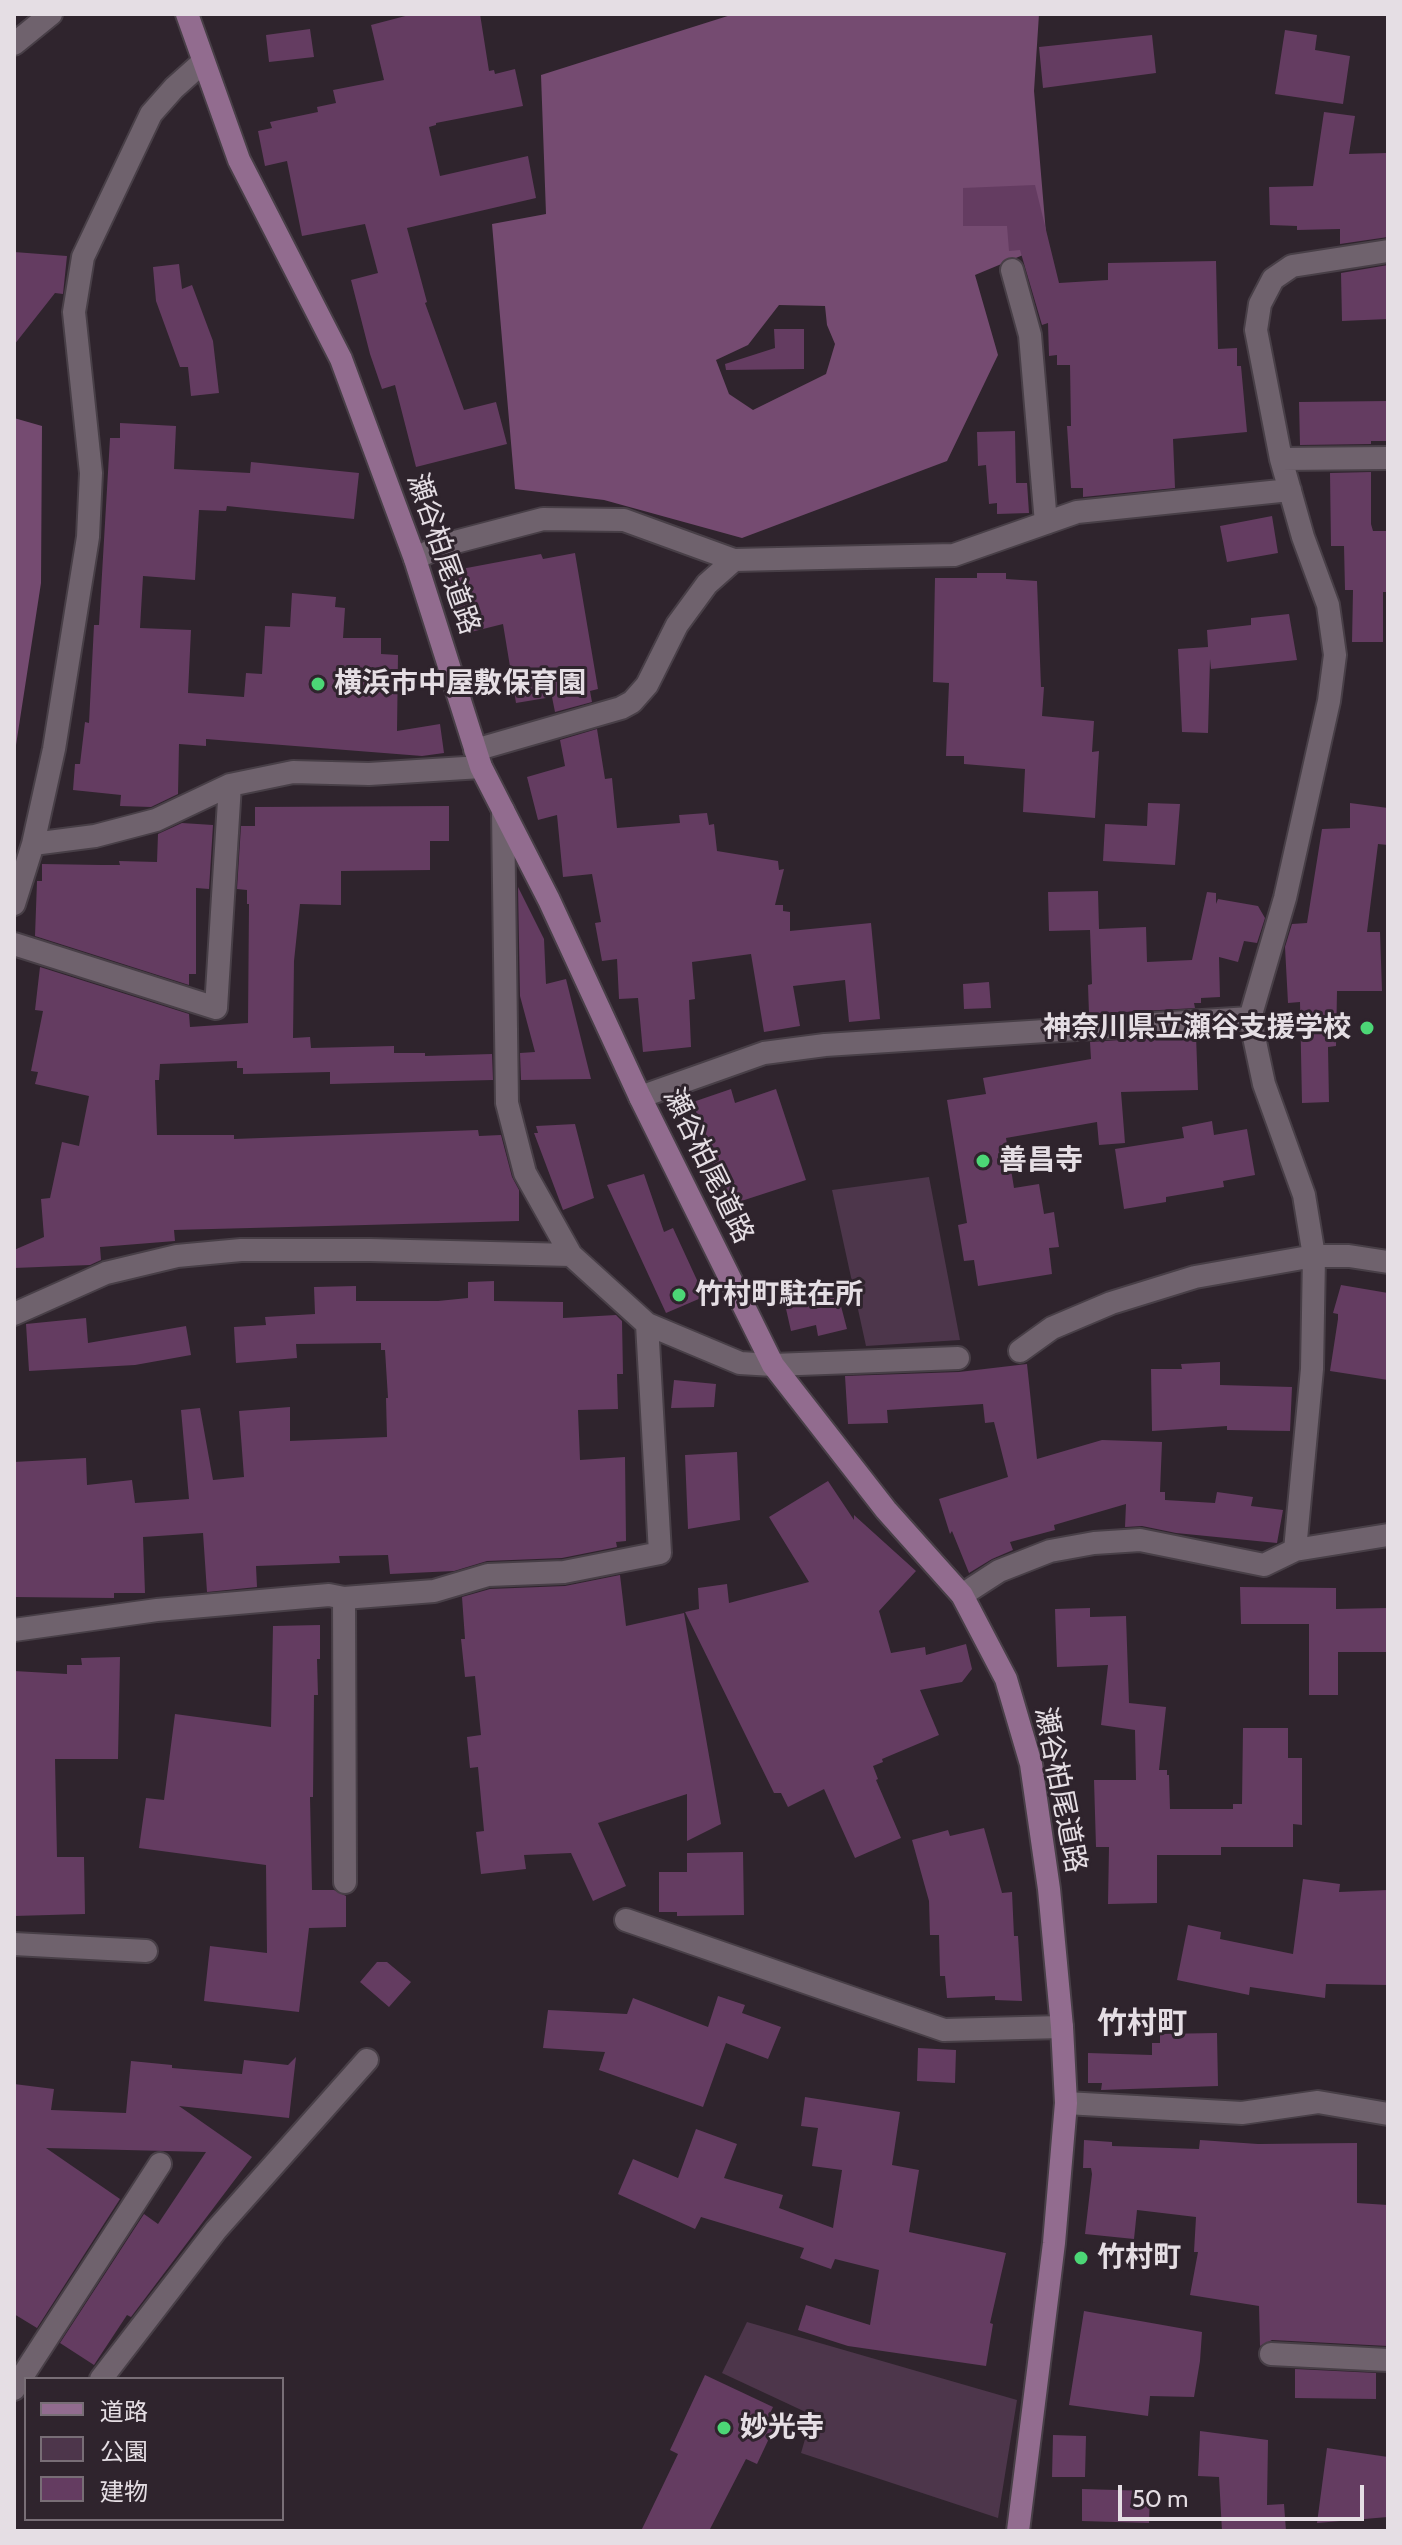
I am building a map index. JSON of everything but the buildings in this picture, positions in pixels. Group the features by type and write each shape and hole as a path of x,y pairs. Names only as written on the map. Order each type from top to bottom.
{"main road":[{"name":"瀬谷柏尾道路","path":"187,14 239,160 341,359 415,559 478,758 549,900 640,1097 773,1365 886,1510 962,1595 1006,1679 1031,1764 1049,1889 1066,2103 1054,2243 1018,2531"}],"street":[{"path":"14,44 51,14"},
{"path":"14,904 33,844 54,749 88,537 91,473 74,312 83,257 151,114 203,62"},
{"path":"1295,1550 1312,1369 1314,1256 1304,1195 1264,1084 1250,1018 1285,898 1329,701 1335,655 1328,605 1281,459 1256,330 1260,304 1273,279 1292,266 1388,251"},
{"path":"1012,270 1030,335 1046,523"},
{"path":"1281,459 1388,458"},
{"path":"415,559 440,546 543,519 624,520 734,560 954,555 1077,512 1290,490"},
{"path":"33,844 95,836 156,820 230,785 293,772 369,774 478,758 621,708 632,702 647,685 677,625 707,584 734,560"},
{"path":"14,944 216,1008 230,785"},
{"path":"503,810 507,1103 525,1173 571,1255 647,1324 740,1363 773,1365 958,1358"},
{"path":"640,1097 764,1053 825,1045 1250,1018"},
{"path":"14,1314 106,1273 177,1256 241,1250 571,1255"},
{"path":"1020,1351 1052,1328 1111,1303 1195,1277 1314,1256 1349,1256 1388,1262"},
{"path":"14,1630 157,1610 329,1595 344,1598 434,1591 488,1575 564,1572 660,1553 647,1324"},
{"path":"962,1595 999,1571 1050,1551 1094,1543 1140,1540 1264,1565 1295,1550 1388,1535"},
{"path":"344,1598 345,1882"},
{"path":"626,1920 944,2030 1062,2027"},
{"path":"14,1944 146,1951"},
{"path":"103,2377 216,2230 367,2060"},
{"path":"1066,2103 1242,2113 1318,2102 1388,2114"},
{"path":"14,2389 160,2164"},
{"path":"1271,2354 1388,2360"}],"green space":[{"path":"929,1177 960,1340 866,1346 832,1190"},
{"path":"747,2322 1017,2400 998,2518 801,2453 812,2415 722,2373"}],"shaded area":[{"path":"734,14 1039,14 1034,91 1047,245 975,275 998,355 947,461 742,538 604,500 515,489 492,224 546,214 541,75","holes":["779,305 825,306 827,325 835,344 826,374 753,410 729,394 716,360 748,345"]},
{"path":"14,418 42,426 41,583 14,758"}],"place":[{"name":"横浜市中屋敷保育園","path":"318,684"},
{"name":"神奈川県立瀬谷支援学校","path":"1367,1028"},
{"name":"善昌寺","path":"983,1161"},
{"name":"竹村町駐在所","path":"679,1295"},
{"name":"竹村町","path":"1081,2258"},
{"name":"妙光寺","path":"724,2428"}],"district":[{"name":"竹村町","path":"1142,2024"}]}
